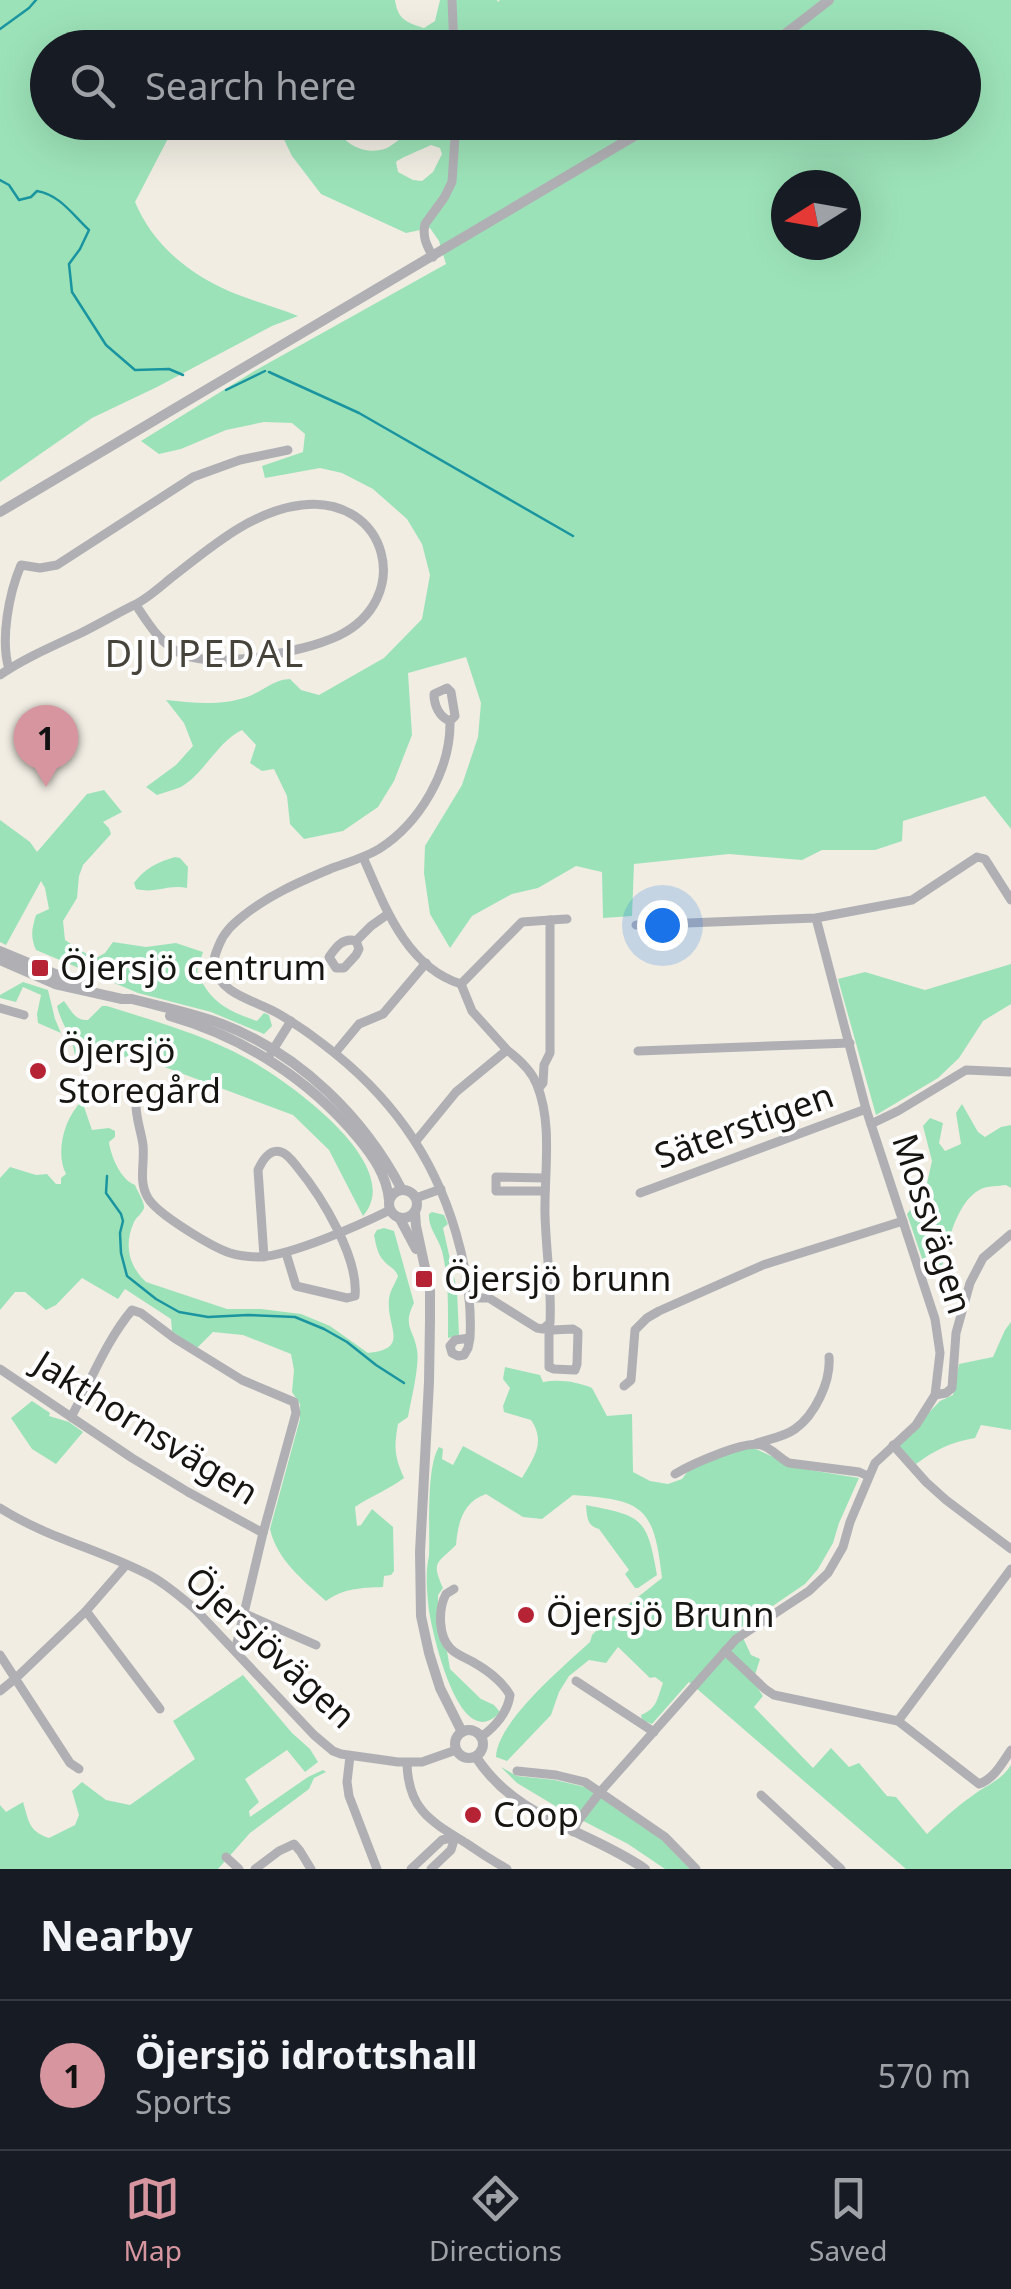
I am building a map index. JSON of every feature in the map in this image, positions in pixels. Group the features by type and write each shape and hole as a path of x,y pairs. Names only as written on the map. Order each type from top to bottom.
{"street":[{"path":"452,0 453,30"},
{"path":"790,30 829,0"},
{"path":"433,257 424,240 425,224 450,190 455,140"},
{"path":"0,512 628,140"},
{"path":"136,604 168,646 184,655 210,658 275,655 319,644 368,616 381,590 384,572 371,531 356,516 326,505 292,506 240,528 136,604 4,672 4,635 22,565 58,565 193,477 240,460 288,450"},
{"path":"450,721 445,760 435,786 405,827 363,857 298,882 258,904 226,932 214,962 220,980 229,989 291,1021 335,1054 382,1098 416,1140 441,1189 459,1244 470,1298 470,1338"},
{"path":"636,925 816,918 912,900 978,856 985,860 1011,900"},
{"path":"363,857 400,935 438,975 461,984 472,1012 530,1072 539,1088 545,1132 551,1291 547,1327 549,1367 575,1370 578,1332 547,1327 537,1328 489,1298 470,1298"},
{"path":"356,942 388,914"},
{"name":"Mossvägen","path":"816,918 866,1109 936,1318 940,1372 935,1395"},
{"path":"461,984 522,922 567,919"},
{"path":"539,1088 550,1053 550,920"},
{"path":"0,951 97,992"},
{"path":"0,960 55,984 97,992 186,1020 297,1064 344,1108 384,1159 402,1190"},
{"path":"335,1054 358,1024 383,1014 426,963"},
{"path":"0,1008 24,1015"},
{"path":"271,1054 291,1021"},
{"path":"638,1051 850,1043"},
{"path":"416,1140 456,1092 508,1050"},
{"path":"271,1054 353,1132 376,1162 395,1216 410,1217 415,1212"},
{"path":"871,1124 966,1070 1011,1072"},
{"path":"136,1100 142,1179 149,1200 216,1247 236,1255 264,1257 286,1252 339,1232 390,1205 394,1193 402,1190 416,1198 416,1226 427,1274 430,1343 420,1552 422,1616 440,1688 462,1732"},
{"name":"Säterstigen","path":"640,1193 866,1109"},
{"path":"264,1257 258,1170 264,1159 276,1151 283,1152 310,1182 339,1232 356,1288 354,1298 296,1286 286,1252"},
{"path":"545,1178 496,1177 496,1190 545,1192"},
{"path":"416,1198 441,1189"},
{"path":"400,1218 415,1247 428,1299"},
{"path":"624,1386 632,1380 634,1330 652,1314 763,1265 903,1220"},
{"path":"572,1832 600,1792 725,1651 828,1573 843,1547 875,1463 916,1424 935,1395 952,1388 959,1319 978,1267 989,1251 1011,1234"},
{"path":"71,1417 110,1341 132,1310 242,1380 294,1402 296,1413 262,1533 236,1651"},
{"path":"675,1474 702,1460 790,1432 806,1418 826,1384 828,1357"},
{"name":"Jakthornsvägen","path":"0,1369 188,1492 262,1533"},
{"path":"754,1444 767,1447 790,1463 868,1476"},
{"path":"893,1445 926,1482 1011,1550"},
{"name":"Öjersjövägen","path":"0,1508 38,1529 150,1576 178,1594 333,1751 407,1763 456,1750"},
{"path":"0,1691 86,1612 126,1565"},
{"path":"898,1721 1011,1569"},
{"path":"454,1589 446,1594 440,1611 447,1644 484,1669 510,1695 496,1724 481,1737"},
{"path":"86,1612 160,1709"},
{"path":"243,1613 316,1645"},
{"path":"725,1651 774,1694 898,1721 979,1784 994,1774 1011,1750"},
{"path":"0,1655 70,1763 79,1769"},
{"path":"576,1681 654,1732"},
{"path":"473,1730 481,1737 482,1749 476,1757 464,1758 456,1750 455,1741 462,1732 473,1730"},
{"path":"350,1756 348,1796 377,1869"},
{"path":"476,1757 520,1803 645,1869"},
{"path":"407,1763 409,1788 430,1820 508,1869"},
{"path":"517,1772 577,1779 666,1837 696,1869"},
{"path":"760,1795 841,1869"},
{"path":"412,1869 442,1840 455,1837"},
{"path":"430,1869 451,1850 455,1837"},
{"path":"254,1869 294,1844 310,1869"},
{"path":"226,1856 239,1869"}],"green space":[{"path":"0,0 395,0 404,19 424,28 435,21 440,0 1011,0 1011,829 985,796 903,821 902,841 875,850 822,850 802,860 729,854 634,864 632,916 603,918 602,872 576,866 538,888 512,894 472,916 450,948 430,914 425,846 462,785 478,737 481,703 466,657 408,673 412,735 394,781 378,807 343,831 304,839 290,824 287,796 274,769 262,771 250,763 256,745 242,730 181,787 157,795 146,787 176,765 193,746 184,723 166,700 227,702 290,679 301,690 319,695 384,658 422,619 430,575 422,544 407,519 373,489 342,473 320,468 265,478 262,466 303,452 305,434 292,423 264,422 226,430 159,454 141,441 256,370 446,264 430,228 406,233 321,194 284,140 345,140 374,151 399,140 981,140 981,30 30,30 30,140 167,140 135,202 152,232 187,267 216,285 298,316 92,418 0,482","holes":["431,145 440,148 442,154 433,172 422,181 398,172 396,162"]},
{"path":"104,790 122,812 103,822 111,834 83,865 77,898 63,921 65,940 98,957 113,942 146,947 176,943 203,952 197,971 207,990 228,1009 247,1017 257,1021 264,1013 269,1015 272,1026 264,1034 211,1012 138,993 36,950 32,932 36,915 49,909 41,881 6,945 0,942 0,820 37,852 87,794"},
{"path":"175,857 188,867 187,888 136,889 134,883 143,873"},
{"path":"1011,964 1011,1004 983,1021 959,1058 938,1078 876,1115 838,979 865,972 925,990"},
{"path":"23,982 48,990 61,1033 38,1023 41,995 23,987 16,1002 0,998"},
{"path":"64,1001 80,1019 88,1020 107,1006 195,1035 246,1058 287,1084 336,1126 356,1149 369,1173 372,1195 363,1216 329,1150 293,1115 138,1057 75,1056 57,1006"},
{"path":"82,1101 92,1130 115,1131 109,1142 114,1161 135,1185 143,1203 131,1230 129,1246 135,1269 146,1282 227,1309 301,1314 330,1326 368,1353 381,1351 393,1342 389,1299 398,1276 380,1255 374,1235 384,1228 394,1231 414,1303 409,1323 418,1356 408,1417 398,1424 396,1439 404,1478 355,1507 357,1526 372,1509 393,1527 394,1571 384,1576 383,1587 346,1591 326,1601 292,1569 274,1540 270,1529 300,1419 300,1404 292,1392 291,1354 243,1335 213,1332 196,1349 172,1331 171,1319 125,1289 118,1299 82,1278 46,1310 25,1292 15,1292 0,1310 0,1178 10,1167 36,1175 47,1174 61,1184 66,1174 61,1156 63,1136"},
{"path":"962,1104 985,1137 1011,1125 1011,1188 986,1187 972,1195 958,1214 941,1272 928,1276 907,1214 925,1192 932,1161 923,1126 930,1118 943,1123 939,1143 945,1151 961,1144 956,1113"},
{"path":"432,1212 444,1215 448,1224 443,1228 457,1290 459,1335 448,1338 446,1272 430,1224"},
{"path":"1011,1322 1011,1430 981,1425 975,1438 944,1447 916,1464 898,1445 940,1401 953,1395 959,1364 993,1357"},
{"path":"505,1367 540,1375 543,1382 568,1382 592,1388 607,1416 632,1414 633,1472 650,1481 668,1484 682,1479 691,1467 754,1448 797,1468 859,1478 818,1569 805,1584 739,1629 751,1655 760,1659 753,1681 763,1696 754,1707 813,1768 831,1748 849,1767 859,1763 887,1796 896,1797 927,1834 1011,1765 1011,1869 906,1869 689,1682 652,1724 642,1720 641,1715 656,1702 663,1683 650,1678 618,1647 606,1663 589,1660 569,1676 551,1715 507,1761 496,1757 507,1728 534,1695 590,1642 600,1627 662,1578 649,1521 630,1504 573,1495 542,1519 523,1517 486,1494 478,1498 463,1514 456,1545 438,1564 443,1588 438,1595 438,1622 450,1669 500,1712 486,1722 473,1719 461,1706 443,1665 429,1611 432,1469 439,1447 443,1449 442,1459 453,1465 463,1446 522,1478 537,1449 538,1435 531,1420 504,1412 510,1388 503,1379"},
{"path":"32,1401 49,1416 69,1422 83,1432 56,1464 32,1449 11,1418"},
{"path":"586,1505 619,1512 639,1522 650,1541 657,1575 635,1588 625,1574 629,1570 599,1529 590,1523"},
{"path":"243,1675 318,1762 305,1772 287,1750 245,1779 259,1802 249,1811 250,1817 308,1777 326,1772 250,1833 218,1869 0,1869 0,1805 6,1812 23,1802 33,1829 49,1838 75,1825 79,1815 72,1791 82,1782 106,1800 130,1805 195,1759 173,1721"},
{"path":"501,1767 517,1776 585,1787 661,1839 690,1869 665,1869 628,1844 517,1783"}],"waterway":[{"path":"0,29 36,0"},
{"path":"0,180 9,185 19,200 37,191 52,197 89,230 69,264 72,292 106,345 135,370 169,369 183,375"},
{"path":"226,390 265,371"},
{"path":"269,372 359,413 573,536"},
{"path":"107,1176 106,1193 123,1221 121,1253 127,1276 156,1299 179,1312 208,1317 295,1317 347,1342 404,1383"}],"place":[{"name":"Öjersjö idrottshall","path":"46,787"},
{"name":"Öjersjö centrum","path":"40,968"},
{"name":"Öjersjö Storegård","path":"38,1071"},
{"name":"Öjersjö brunn","path":"424,1279"},
{"name":"Öjersjö Brunn","path":"526,1615"},
{"name":"Coop","path":"473,1815"}],"district":[{"name":"DJUPEDAL","path":"205,654"}]}
